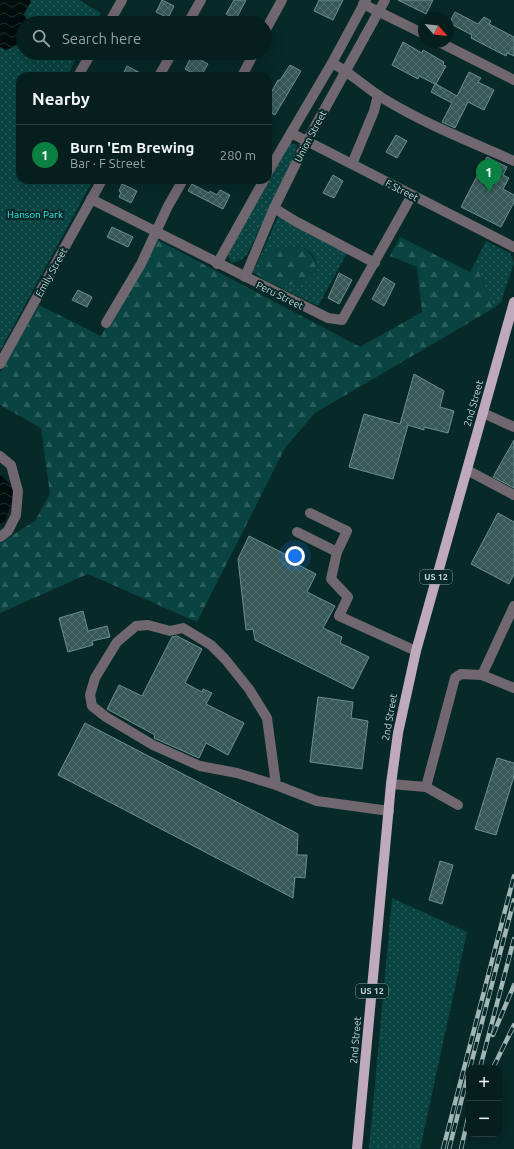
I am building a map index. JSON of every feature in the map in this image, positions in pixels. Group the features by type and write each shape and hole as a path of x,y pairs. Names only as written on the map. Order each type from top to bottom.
{"main road":[{"name":"2nd Street","path":"357,1149 391,784 398,733 416,651 514,302"}],"street":[{"path":"113,16 122,0"},
{"path":"192,16 201,0"},
{"path":"272,18 282,0"},
{"name":"Union Street","path":"245,277 274,208 307,141 385,0"},
{"path":"364,2 378,11 418,31"},
{"name":"Union Street","path":"272,165 332,63 364,2"},
{"path":"451,48 514,80"},
{"path":"80,72 87,60"},
{"path":"161,72 168,60"},
{"path":"244,72 250,60"},
{"path":"332,63 346,71 378,95 444,130 514,161"},
{"path":"352,164 374,111 378,95"},
{"name":"F Street","path":"291,133 514,247"},
{"name":"Emily Street","path":"0,364 100,184"},
{"path":"106,323 141,264 155,232 181,184"},
{"path":"217,264 262,184"},
{"name":"Peru Street","path":"92,199 217,264 328,318 342,320 412,195"},
{"path":"274,208 295,222 375,263"},
{"path":"483,413 514,427"},
{"path":"0,456 11,465 18,491 16,515 8,531 0,537"},
{"path":"466,470 514,495"},
{"path":"310,513 347,531 337,552 331,579 348,597 339,616 416,651"},
{"path":"297,532 337,552"},
{"path":"482,675 514,606"},
{"path":"276,785 267,718 249,689 225,659 211,645 183,628 170,631 148,625 136,626 117,642 95,678 90,695 92,706 106,717 154,745 200,766 237,773 276,785 317,801 389,811"},
{"path":"426,787 454,678 461,674 482,675 514,688"},
{"path":"391,784 426,787 458,805"}],"green space":[{"name":"Hanson Park","path":"0,0 79,0 101,13 100,16 16,16 16,60 75,60 69,72 16,72 16,184 91,184 0,351"},
{"path":"291,143 297,145 295,154 247,255 241,260 232,263 226,254 266,184 272,184 272,174"},
{"path":"279,215 347,253 318,306 281,288 286,285 303,283 310,278 315,271 316,264 311,253 300,246 291,248 282,246 258,271 261,278 253,272"},
{"path":"400,237 470,272 475,263 494,308 315,413 285,448 197,622 88,574 0,613 0,543 35,521 50,494 41,428 0,405 0,373 39,305 101,336 156,239 360,347 422,312 417,267 390,256"},
{"path":"486,241 510,253 514,263 501,302 494,308 475,263"},
{"path":"282,246 291,248 300,246 310,253 316,268 311,278 299,284 287,285 281,288 261,278 258,272 264,258 269,252"},
{"path":"392,898 467,932 420,1149 369,1149"}],"water":[{"path":"0,0 30,0 31,2 24,14 25,16 16,16 16,46 6,50 0,47"},
{"path":"0,474 16,490 5,522 0,526"}],"building":[{"path":"162,0 174,6 169,16 164,16 156,12"},
{"path":"234,0 246,0 238,16 230,16 226,14"},
{"path":"319,0 343,0 333,20 314,11"},
{"path":"398,0 433,0 427,12 422,12"},
{"path":"455,12 478,24 484,17 491,21 489,24 514,37 514,56 507,53 506,56 471,38 472,35 454,26"},
{"path":"403,42 422,53 423,50 444,62 443,65 446,66 436,84 457,96 469,72 481,78 478,82 494,90 484,110 468,102 455,128 442,122 452,103 431,92 435,84 419,76 418,79 392,65"},
{"path":"190,60 201,60 208,64 203,72 190,72 185,69"},
{"path":"290,65 301,71 275,115 272,113 272,91 278,80 280,80"},
{"path":"127,66 138,72 124,72"},
{"path":"396,135 407,141 397,158 386,152"},
{"path":"487,157 507,167 503,175 509,178 503,189 514,195 514,202 501,227 461,207"},
{"path":"333,175 343,181 334,198 323,193"},
{"path":"122,184 137,191 131,203 119,197 121,192 119,191"},
{"path":"192,184 209,193 210,191 217,195 220,190 230,195 223,209 188,191"},
{"path":"112,227 133,237 128,247 107,237"},
{"path":"339,273 352,280 339,304 328,298"},
{"path":"384,277 395,284 384,306 372,299"},
{"path":"78,290 92,297 87,307 72,300"},
{"path":"414,374 444,391 440,407 454,411 448,433 424,427 424,430 408,425 393,479 349,467 364,414 400,424"},
{"path":"514,440 514,488 493,477"},
{"path":"498,513 514,522 514,574 509,584 471,564"},
{"path":"249,536 289,556 287,559 316,574 307,592 335,606 323,628 342,637 340,643 369,657 353,689 255,640 253,629 246,630 238,559"},
{"path":"83,611 88,631 107,626 110,637 92,641 93,645 68,652 59,618"},
{"path":"177,636 202,649 185,683 202,692 203,689 212,693 206,704 244,723 228,755 206,743 199,758 154,738 155,735 107,709 119,685 142,696 172,637"},
{"path":"318,697 353,702 351,718 368,721 362,769 310,762"},
{"path":"85,723 298,834 297,855 307,855 305,878 295,877 293,898 58,775"},
{"path":"497,758 514,763 514,776 496,835 475,829"},
{"path":"440,861 453,865 442,904 429,900"}],"railway":[{"path":"443,1149 514,876"},
{"path":"471,1065 514,900"},
{"path":"481,1065 514,939"},
{"path":"493,1035 514,985"},
{"path":"494,1065 514,1025"},
{"path":"449,1149 466,1083"},
{"path":"461,1149 466,1127"}],"place":[{"name":"Burn 'Em Brewing","path":"489,192"}]}
